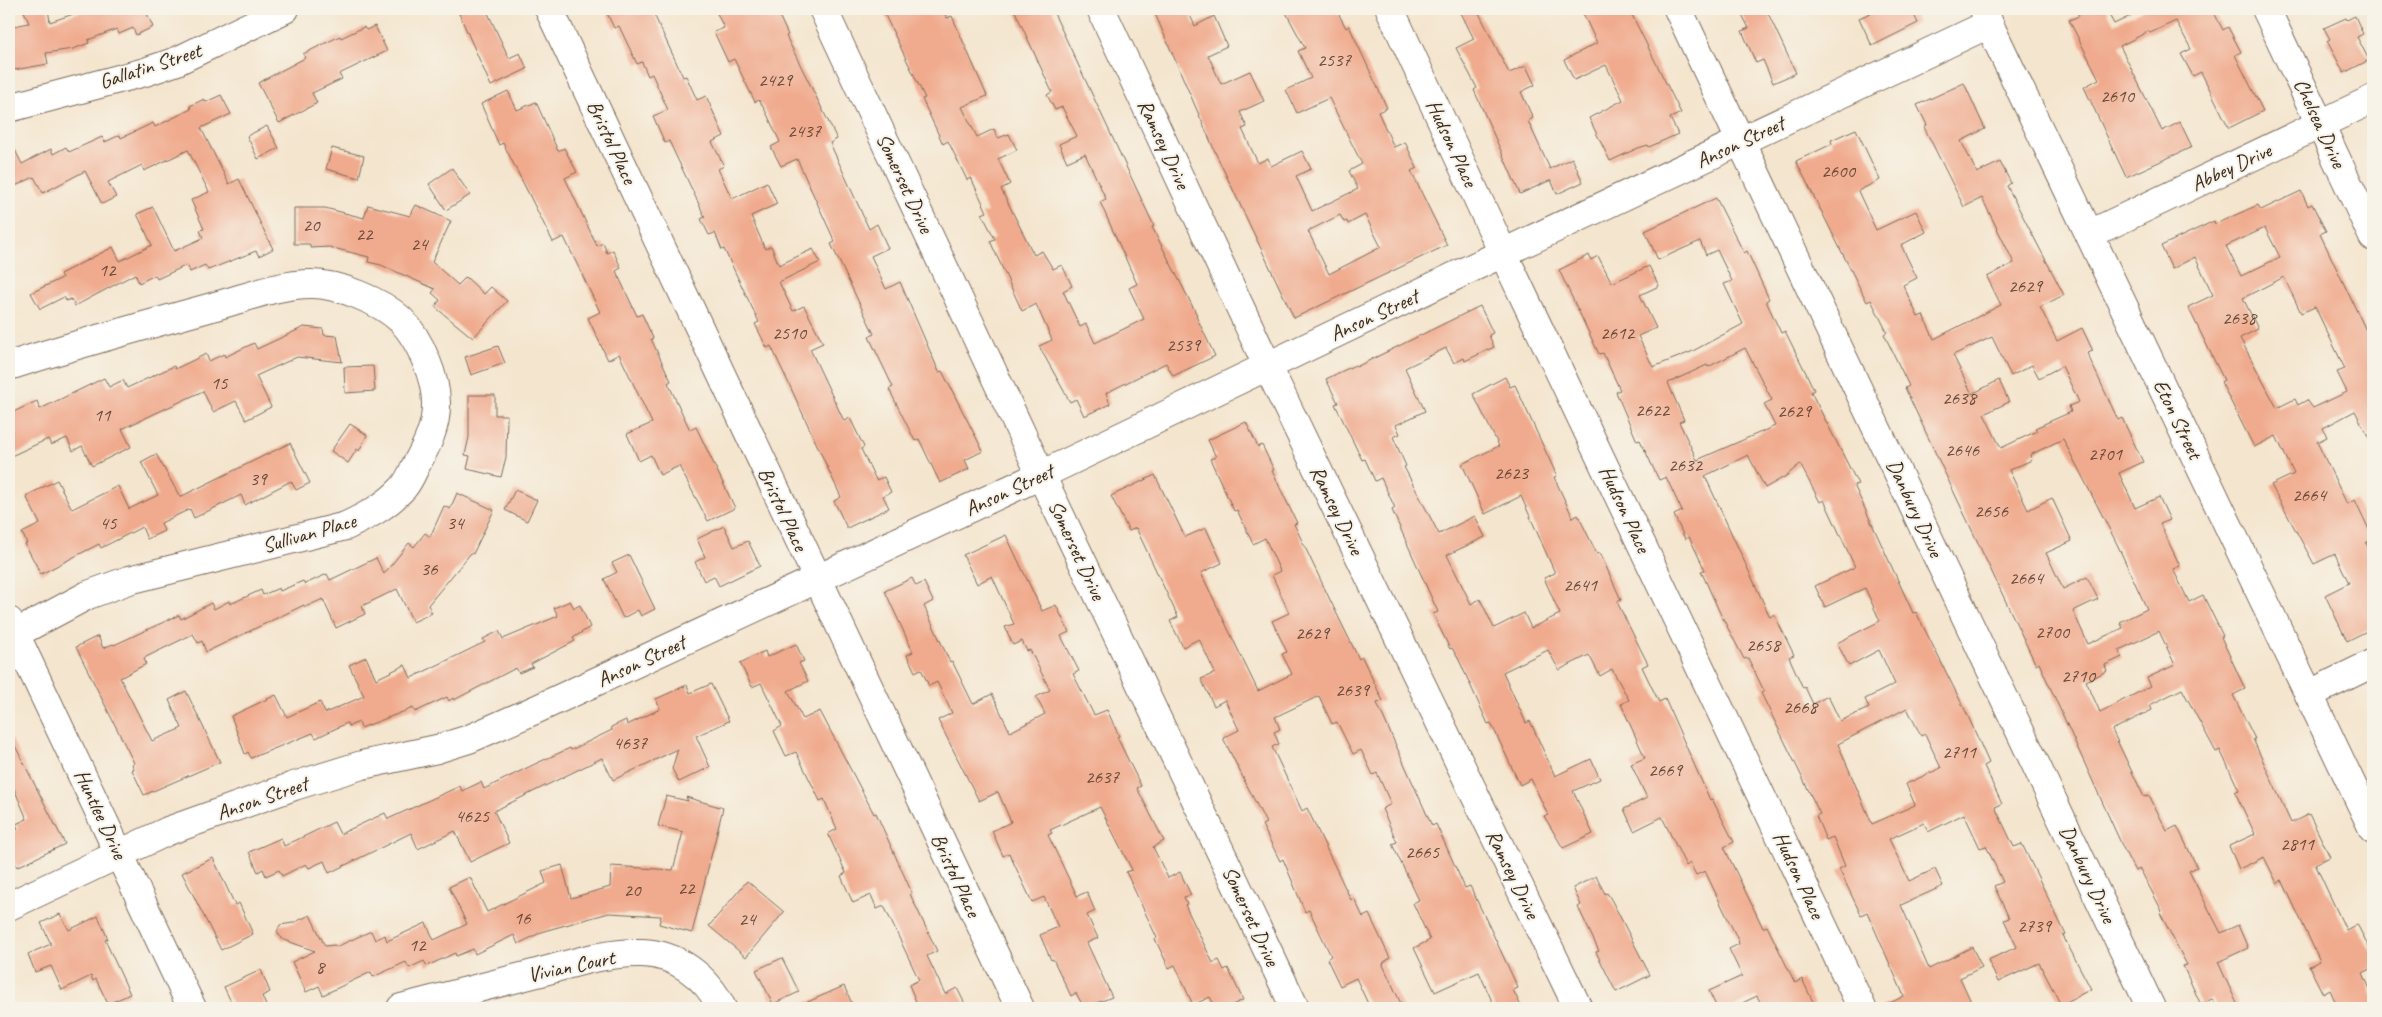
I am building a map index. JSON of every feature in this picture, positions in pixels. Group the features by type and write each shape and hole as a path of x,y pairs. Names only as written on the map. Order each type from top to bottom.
{"street":[{"name":"Gallatin Street","path":"9,108 145,72 206,48 254,16 285,9"},
{"name":"Bristol Place","path":"549,9 816,580 1020,1008"},
{"name":"Somerset Drive","path":"823,9 1041,475 1295,1008"},
{"name":"Ramsey Drive","path":"1101,9 1267,365 1578,1008"},
{"name":"Hudson Place","path":"1390,9 1503,253 1862,1008"},
{"name":"Danbury Drive","path":"1678,9 2151,1008"},
{"name":"Chelsea Drive","path":"2266,9 2373,237"},
{"name":"Anson Street","path":"9,906 168,831 294,786 362,765 437,749 469,739 1041,475 1267,365 1742,142 1986,16"},
{"name":"Eton Street","path":"1986,16 2373,829"},
{"name":"Abbey Drive","path":"2090,234 2373,99"},
{"name":"Sullivan Place","path":"9,366 55,351 289,286 311,284 352,292 400,320 426,361 434,386 436,406 433,428 427,446 404,487 377,510 346,526 129,580 12,627"},
{"name":"Huntlee Drive","path":"12,627 192,1008"},
{"path":"2310,694 2373,663"},
{"name":"Vivian Court","path":"401,1008 582,961 642,953 672,960 696,973 705,982 722,1008"}],"building":[{"path":"23,9 48,9 50,22 88,9 145,9 153,27 136,35 133,28 119,34 117,29 88,40 89,43 73,49 46,53 48,64 14,70 9,27 29,23"},
{"path":"457,9 486,9 509,58 520,53 527,69 491,86"},
{"path":"605,9 654,9 652,10 683,77 686,76 697,100 706,96 724,136 712,142 724,166 718,169 732,199 767,182 777,204 751,216 765,249 771,246 779,265 813,249 820,262 779,282 793,311 804,306 823,343 810,349 844,421 850,418 864,447 861,449 876,480 884,477 891,492 883,496 889,508 847,528 834,501 841,497 789,384 771,346 767,348 755,324 759,322 724,249 722,250 715,233 709,235 701,219 705,217 669,141 665,143 653,116 668,110 652,74 648,76 642,62 637,64 619,26 614,28"},
{"path":"715,9 776,9 788,35 786,36 837,139 830,143 869,229 877,224 888,248 871,256 886,289 900,282 939,372 942,371 983,451 965,460 969,469 940,483 919,439 915,441 889,389 893,387 869,337 874,334 831,244 835,242 797,159 781,166 771,147 780,142 766,112 759,100 755,102 734,59 728,62 714,32 724,28"},
{"path":"882,9 942,9 947,18 952,16 987,96 962,107 977,137 994,129 998,138 1009,134 1017,150 998,159 1010,184 1001,189 1034,255 1042,251 1053,269 1062,265 1072,286 1063,291 1080,327 1086,324 1095,343 1144,319 1129,288 1137,284 1100,202 1106,199 1085,154 1067,162 1059,144 1077,136 1062,107 1055,110 1047,95 1052,92 1014,9 1052,9 1154,226 1152,227 1197,315 1215,356 1173,376 1166,363 1106,393 1110,404 1084,416 1076,399 1070,402 1039,346 1052,340 1036,304 1022,311 990,241 995,239 982,214 987,212 971,178 967,180 948,141 943,144 922,99 925,98"},
{"path":"1153,9 1187,9 1195,26 1214,16 1227,46 1208,55 1221,84 1250,71 1264,101 1240,112 1247,127 1242,129 1258,163 1268,158 1271,166 1302,151 1311,169 1296,176 1312,211 1358,189 1349,171 1362,164 1329,98 1297,113 1286,90 1311,78 1298,51 1305,48 1284,9 1336,9 1346,28 1349,26 1387,108 1378,112 1394,147 1405,142 1417,168 1411,171 1447,245 1294,318 1216,154","holes":["1340,215 1344,222 1347,221 1348,224 1365,215 1381,247 1329,274 1308,231"]},
{"path":"1459,9 1477,9 1509,73 1526,66 1535,85 1521,92 1533,118 1528,121 1550,169 1572,158 1583,182 1557,194 1551,180 1520,194 1474,90 1477,88 1456,48 1474,39"},
{"path":"1581,9 1629,9 1681,113 1670,118 1678,134 1649,147 1648,145 1638,148 1610,161 1589,118 1623,100 1606,65 1574,80 1564,60 1597,43"},
{"path":"1739,9 1766,9 1796,73 1773,83 1763,60 1756,63 1742,31 1749,28"},
{"path":"1880,9 1911,9 1918,23 1872,46 1859,18"},
{"path":"2075,9 2106,9 2114,24 2145,9 2212,9 2223,30 2228,27 2241,52 2235,55 2263,111 2229,128 2201,72 2193,76 2181,54 2191,49 2176,21 2150,33 2149,31 2120,46 2162,131 2180,122 2192,147 2126,177 2084,87 2099,79 2069,20 2079,16"},
{"path":"2355,16 2363,34 2357,37 2369,60 2344,73 2327,41 2330,39 2324,28"},
{"path":"375,26 387,51 339,74 342,79 312,93 317,103 279,123 258,83 305,58 303,54 340,36 341,38 364,27 366,30"},
{"path":"1964,83 1985,129 1961,141 1977,173 2000,162 2011,183 2007,186 2064,295 2040,307 2057,341 2082,328 2093,351 2087,353 2118,420 2122,418 2143,462 2119,473 2135,508 2159,497 2170,520 2160,524 2180,566 2173,569 2189,602 2203,595 2223,636 2221,637 2245,689 2233,695 2255,739 2253,739 2291,823 2309,814 2330,857 2315,864 2346,930 2357,924 2373,955 2373,968 2363,973 2373,996 2373,1008 2338,1008 2330,990 2323,994 2309,966 2320,961 2282,880 2277,883 2264,857 2239,869 2229,846 2255,834 2235,792 2239,790 2220,750 2216,752 2182,689 2150,705 2152,710 2112,730 2144,797 2149,795 2167,831 2177,826 2197,867 2189,871 2221,933 2238,925 2248,948 2218,962 2239,1008 2217,1008 2212,999 2201,1005 2183,966 2187,965 2160,913 2162,911 2140,869 2135,871 2125,852 2039,663 2036,665 1905,388 1909,386 1884,334 1887,332 1871,300 1867,302 1796,161 1832,144 1831,140 1856,129 1880,180 1858,191 1876,230 1916,211 1926,232 1901,245 1917,278 1903,285 1918,317 1923,315 1934,339 2001,305 1987,277 2014,263 1982,198 1964,207 1924,127 1927,125 1917,105","holes":["1992,337 2011,376 2032,365 2039,378 2062,366 2079,402 2069,406 2071,412 2035,428 2037,431 2001,448 1984,414 2009,402 1999,380 1972,394 1953,355","2063,439 2117,544 2147,609 2120,622 2123,628 2088,644 2073,611 2098,599 2087,577 2063,589 2046,553 2072,541 2052,498 2028,510 2009,470 2032,460 2030,455","2159,631 2175,665 2147,678 2151,686 2100,712 2086,681 2107,671 2105,665 2122,657 2119,650"]},
{"path":"508,91 517,110 536,102 558,151 564,148 577,172 565,178 597,246 603,243 607,253 613,250 621,268 616,271 637,316 642,314 653,338 651,339 671,381 668,383 690,430 696,427 735,508 708,521 679,466 660,475 651,455 639,461 627,434 652,423 619,354 608,360 588,318 600,312 564,237 553,242 503,143 499,145 481,104"},
{"path":"221,95 231,114 201,128 229,184 239,179 273,249 259,256 256,251 208,270 205,265 190,272 187,265 157,279 155,275 139,283 135,274 75,306 71,299 66,301 64,297 40,309 31,293 62,278 60,274 113,247 120,261 152,245 137,214 153,207 174,251 203,238 200,230 204,229 191,200 209,192 188,150 144,171 142,165 108,182 116,197 102,204 85,171 43,193 34,177 9,189 9,138 22,164 51,149 53,154 66,147 69,152 102,137 105,142 120,135 121,138 153,123 155,127 191,109 190,106 204,99 206,102"},
{"path":"267,126 279,148 258,159 247,136"},
{"path":"332,148 364,156 359,178 326,169"},
{"path":"452,168 470,195 446,210 429,184"},
{"path":"2301,191 2308,206 2312,204 2326,231 2320,234 2373,345 2373,446 2355,411 2323,428 2327,437 2317,442 2347,504 2355,500 2373,538 2366,543 2373,558 2373,628 2347,641 2325,595 2349,583 2335,554 2314,564 2271,485 2294,474 2276,436 2254,447 2221,382 2224,380 2188,307 2213,295 2195,257 2172,269 2161,246 2214,221 2215,224 2258,205 2261,210","holes":["2265,228 2280,257 2241,276 2226,246","2284,277 2301,313 2315,307 2345,369 2337,372 2347,392 2313,408 2307,400 2298,405 2295,399 2277,408 2240,338 2258,329 2243,298"]},
{"path":"1716,198 1744,253 1747,251 1769,299 1766,301 1781,333 1785,331 1814,390 1811,392 1858,484 1854,485 1913,613 1916,612 1967,714 1989,763 1984,766 2002,804 1995,807 2014,847 2022,844 2066,935 2063,936 2091,989 2061,1005 2039,963 1998,982 1988,960 2017,947 2004,920 2009,918 1994,886 2003,882 1986,846 1980,848 1964,814 1928,832 1924,823 1889,839 1909,881 1935,869 1943,886 1901,905 1929,969 1972,947 1982,967 1960,978 1974,1008 1880,1008 1904,996 1867,912 1861,915 1839,869 1845,866 1833,837 1826,840 1816,816 1820,814 1761,693 1764,691 1748,658 1744,659 1720,613 1701,571 1705,570 1689,537 1685,539 1674,515 1682,511 1666,477 1659,480 1640,440 1637,441 1616,392 1620,390 1603,353 1599,354 1559,270 1589,255 1591,260 1598,256 1612,283 1649,266 1659,286 1640,295 1656,328 1638,336 1653,367 1691,352 1743,324 1724,284 1732,281 1717,250 1706,255 1700,241 1658,260 1645,231","holes":["1745,348 1772,400 1764,404 1775,426 1697,460 1679,422 1684,420 1668,383 1707,365 1708,367","1748,455 1765,488 1786,476 1800,464 1820,502 1824,500 1855,567 1815,586 1825,607 1865,588 1880,621 1837,643 1849,666 1879,650 1895,684 1865,699 1869,708 1840,721 1828,696 1813,704 1805,687 1803,688 1789,657 1794,655 1774,614 1770,617 1705,476","1907,708 1921,736 1925,734 1941,768 1906,784 1915,805 1872,824 1838,744"]},
{"path":"368,205 410,216 416,205 451,221 432,262 458,285 466,277 484,294 491,287 507,301 473,338 435,307 440,300 432,293 435,289 381,265 368,262 369,257 329,247 310,248 310,244 294,244 294,208 325,208 364,218"},
{"path":"1480,306 1493,333 1489,335 1494,347 1465,361 1464,358 1454,363 1446,348 1405,368 1425,411 1396,425 1400,434 1393,437 1406,466 1404,467 1439,534 1475,516 1485,537 1447,555 1471,604 1480,599 1494,628 1524,613 1531,628 1560,614 1544,578 1555,573 1521,496 1485,514 1462,464 1499,446 1473,394 1505,377 1510,387 1515,385 1557,476 1554,477 1573,518 1578,515 1597,554 1600,553 1621,600 1617,602 1648,664 1642,667 1659,702 1665,699 1710,800 1712,799 1734,842 1724,847 1763,928 1767,926 1795,983 1802,979 1816,1008 1763,1008 1757,996 1732,1008 1717,1008 1709,991 1742,976 1729,949 1739,944 1738,940 1705,871 1696,875 1690,863 1686,866 1662,817 1634,831 1624,809 1647,798 1631,764 1645,758 1621,704 1629,700 1612,669 1600,676 1589,655 1559,670 1548,650 1503,672 1526,723 1530,721 1555,776 1591,759 1600,779 1573,791 1593,834 1563,848 1544,816 1548,815 1531,779 1520,785 1491,723 1488,724 1459,660 1452,648 1450,649 1433,614 1438,612 1392,510 1395,508 1381,478 1375,481 1365,459 1362,460 1335,404 1338,403 1326,379 1355,365 1356,367"},
{"path":"304,327 323,329 324,335 337,336 342,362 297,357 256,376 271,407 246,420 236,401 213,412 203,391 122,429 131,447 92,466 82,446 73,451 67,438 51,445 48,439 9,457 9,414 37,401 40,409 104,378 109,387 123,380 127,388 174,366 175,369 206,354 209,361 224,354 225,357 254,343 257,349"},
{"path":"498,346 505,363 471,375 465,357"},
{"path":"373,366 375,391 345,393 344,367"},
{"path":"469,395 495,395 495,415 507,415 506,457 501,477 467,469 470,456 465,455 469,437"},
{"path":"1246,422 1258,447 1262,445 1274,470 1272,471 1297,523 1294,524 1359,659 1362,657 1383,701 1377,703 1432,826 1436,824 1465,888 1470,886 1492,932 1518,988 1513,990 1522,1008 1495,1008 1479,972 1435,992 1414,948 1430,940 1413,903 1419,900 1392,844 1397,842 1382,809 1391,804 1377,773 1373,775 1361,750 1353,754 1337,722 1332,724 1319,696 1275,717 1280,729 1274,732 1279,744 1272,747 1302,811 1307,808 1351,900 1354,898 1363,917 1369,914 1390,958 1383,965 1403,1008 1370,1008 1356,978 1340,986 1327,959 1331,956 1309,910 1305,912 1283,859 1280,861 1262,825 1266,823 1223,738 1239,730 1225,700 1214,706 1201,679 1215,673 1199,639 1183,647 1170,621 1178,617 1136,528 1129,531 1111,496 1155,475 1185,537 1206,528 1222,563 1201,573 1258,691 1292,674 1282,654 1287,652 1272,621 1289,613 1272,575 1280,571 1265,538 1253,544 1237,510 1234,511 1210,459 1216,457 1208,440"},
{"path":"350,424 367,435 359,451 357,449 348,463 331,451"},
{"path":"290,443 310,483 296,490 291,481 245,505 241,495 194,518 190,509 161,523 164,531 147,539 142,527 101,548 99,544 41,574 25,544 27,543 22,533 40,524 26,496 57,480 72,509 118,486 129,509 158,495 141,462 156,454 180,497"},
{"path":"515,490 537,500 527,521 505,510"},
{"path":"457,493 494,510 473,554 471,553 428,605 432,613 413,622 397,589 362,606 365,614 336,628 323,599 305,607 304,605 206,652 202,641 198,643 193,634 144,658 146,664 120,678 152,741 182,728 169,700 186,691 220,762 144,795 132,770 134,769 132,764 134,763 76,647 98,636 103,648 114,645 179,615 181,619 211,603 214,609 229,601 230,604 261,590 263,595 279,588 280,591 303,581 305,584 327,574 330,580 376,558 384,574 409,543 414,547 425,533 430,537 444,506 450,509"},
{"path":"724,526 734,547 748,541 760,566 719,586 714,576 704,581 695,562 705,557 697,539"},
{"path":"1006,535 1042,611 1056,605 1069,632 1061,636 1079,671 1073,674 1094,715 1107,710 1119,736 1117,737 1141,786 1137,788 1164,841 1153,847 1168,878 1180,872 1191,895 1184,897 1187,904 1185,905 1213,963 1219,960 1224,970 1228,968 1243,1000 1226,1008 1216,1008 1210,997 1193,1005 1175,965 1169,968 1155,939 1157,938 1126,872 1132,870 1100,807 1050,830 1052,833 1048,835 1077,896 1087,892 1095,911 1087,915 1098,938 1087,943 1112,997 1084,1008 1076,993 1071,996 1053,959 1051,960 1040,935 1058,927 1044,897 1032,902 1009,853 1003,856 992,831 1011,822 998,792 979,801 938,720 952,713 937,682 929,686 921,669 915,672 907,655 913,652 885,591 912,578 916,586 924,582 933,601 924,606 950,662 952,661 973,704 992,694 1010,732 1045,714 1036,697 1050,690 1030,650 1027,651 1022,641 1013,645 1005,627 1014,624 992,576 977,584 963,555"},
{"path":"629,555 655,609 641,616 638,610 623,618 604,579 617,572 612,563"},
{"path":"570,601 574,608 580,605 590,627 573,638 575,641 531,664 533,667 519,673 516,668 454,700 453,698 449,701 447,697 415,712 413,708 361,728 359,722 349,726 347,723 316,738 313,733 251,758 248,752 245,754 231,716 276,695 287,717 320,702 325,713 364,696 349,665 366,657 376,679 405,665 411,678 485,642 483,639 499,631 503,639 558,616 554,608"},
{"path":"796,644 804,661 799,663 808,681 788,691 803,719 820,711 874,814 876,813 912,893 910,894 937,951 927,956 945,994 957,988 967,1008 915,1008 918,1006 909,985 919,980 884,906 877,909 871,895 853,903 841,876 846,873 828,834 837,829 824,799 820,801 796,752 786,756 774,731 782,726 761,683 752,687 740,663 765,651 767,657"},
{"path":"711,684 729,721 696,736 710,767 679,782 672,769 678,749 613,780 602,758 494,811 509,843 470,862 455,831 418,849 411,833 329,873 324,861 309,868 306,864 282,876 279,870 266,876 263,869 258,872 249,852 281,838 284,846 334,822 340,834 385,813 388,819 460,786 462,791 481,782 484,789 570,748 571,750 612,730 611,727 626,720 627,725 660,709 656,699 687,685 690,693"},
{"path":"9,734 65,844 17,867 9,851 9,833 18,829 16,824 27,819 9,777"},
{"path":"666,796 688,801 686,797 723,808 692,933 659,924 661,916 609,913 544,931 518,944 514,935 475,954 473,949 456,956 455,953 427,966 424,961 409,968 406,962 373,977 371,972 323,995 319,986 306,992 292,962 315,951 282,939 277,932 280,925 293,923 310,915 325,946 335,945 336,947 371,931 375,940 385,935 387,941 426,923 434,940 467,924 449,887 470,877 487,912 546,883 542,871 562,865 571,898 610,887 611,866 673,870 683,832 658,826"},
{"path":"213,858 235,905 239,903 253,934 221,950 182,873"},
{"path":"1596,876 1605,894 1607,893 1612,901 1650,975 1616,992 1596,952 1599,951 1578,907 1581,905 1573,888"},
{"path":"747,881 784,912 746,957 709,926"},
{"path":"60,914 69,930 98,916 108,939 105,940 130,994 108,1004 96,979 93,981 91,976 62,990 51,966 35,972 28,954 51,944 41,923"},
{"path":"782,958 799,992 773,1004 756,970"},
{"path":"261,970 270,992 262,996 267,1008 234,1008 224,987"},
{"path":"844,986 854,1008 794,1008"}]}
